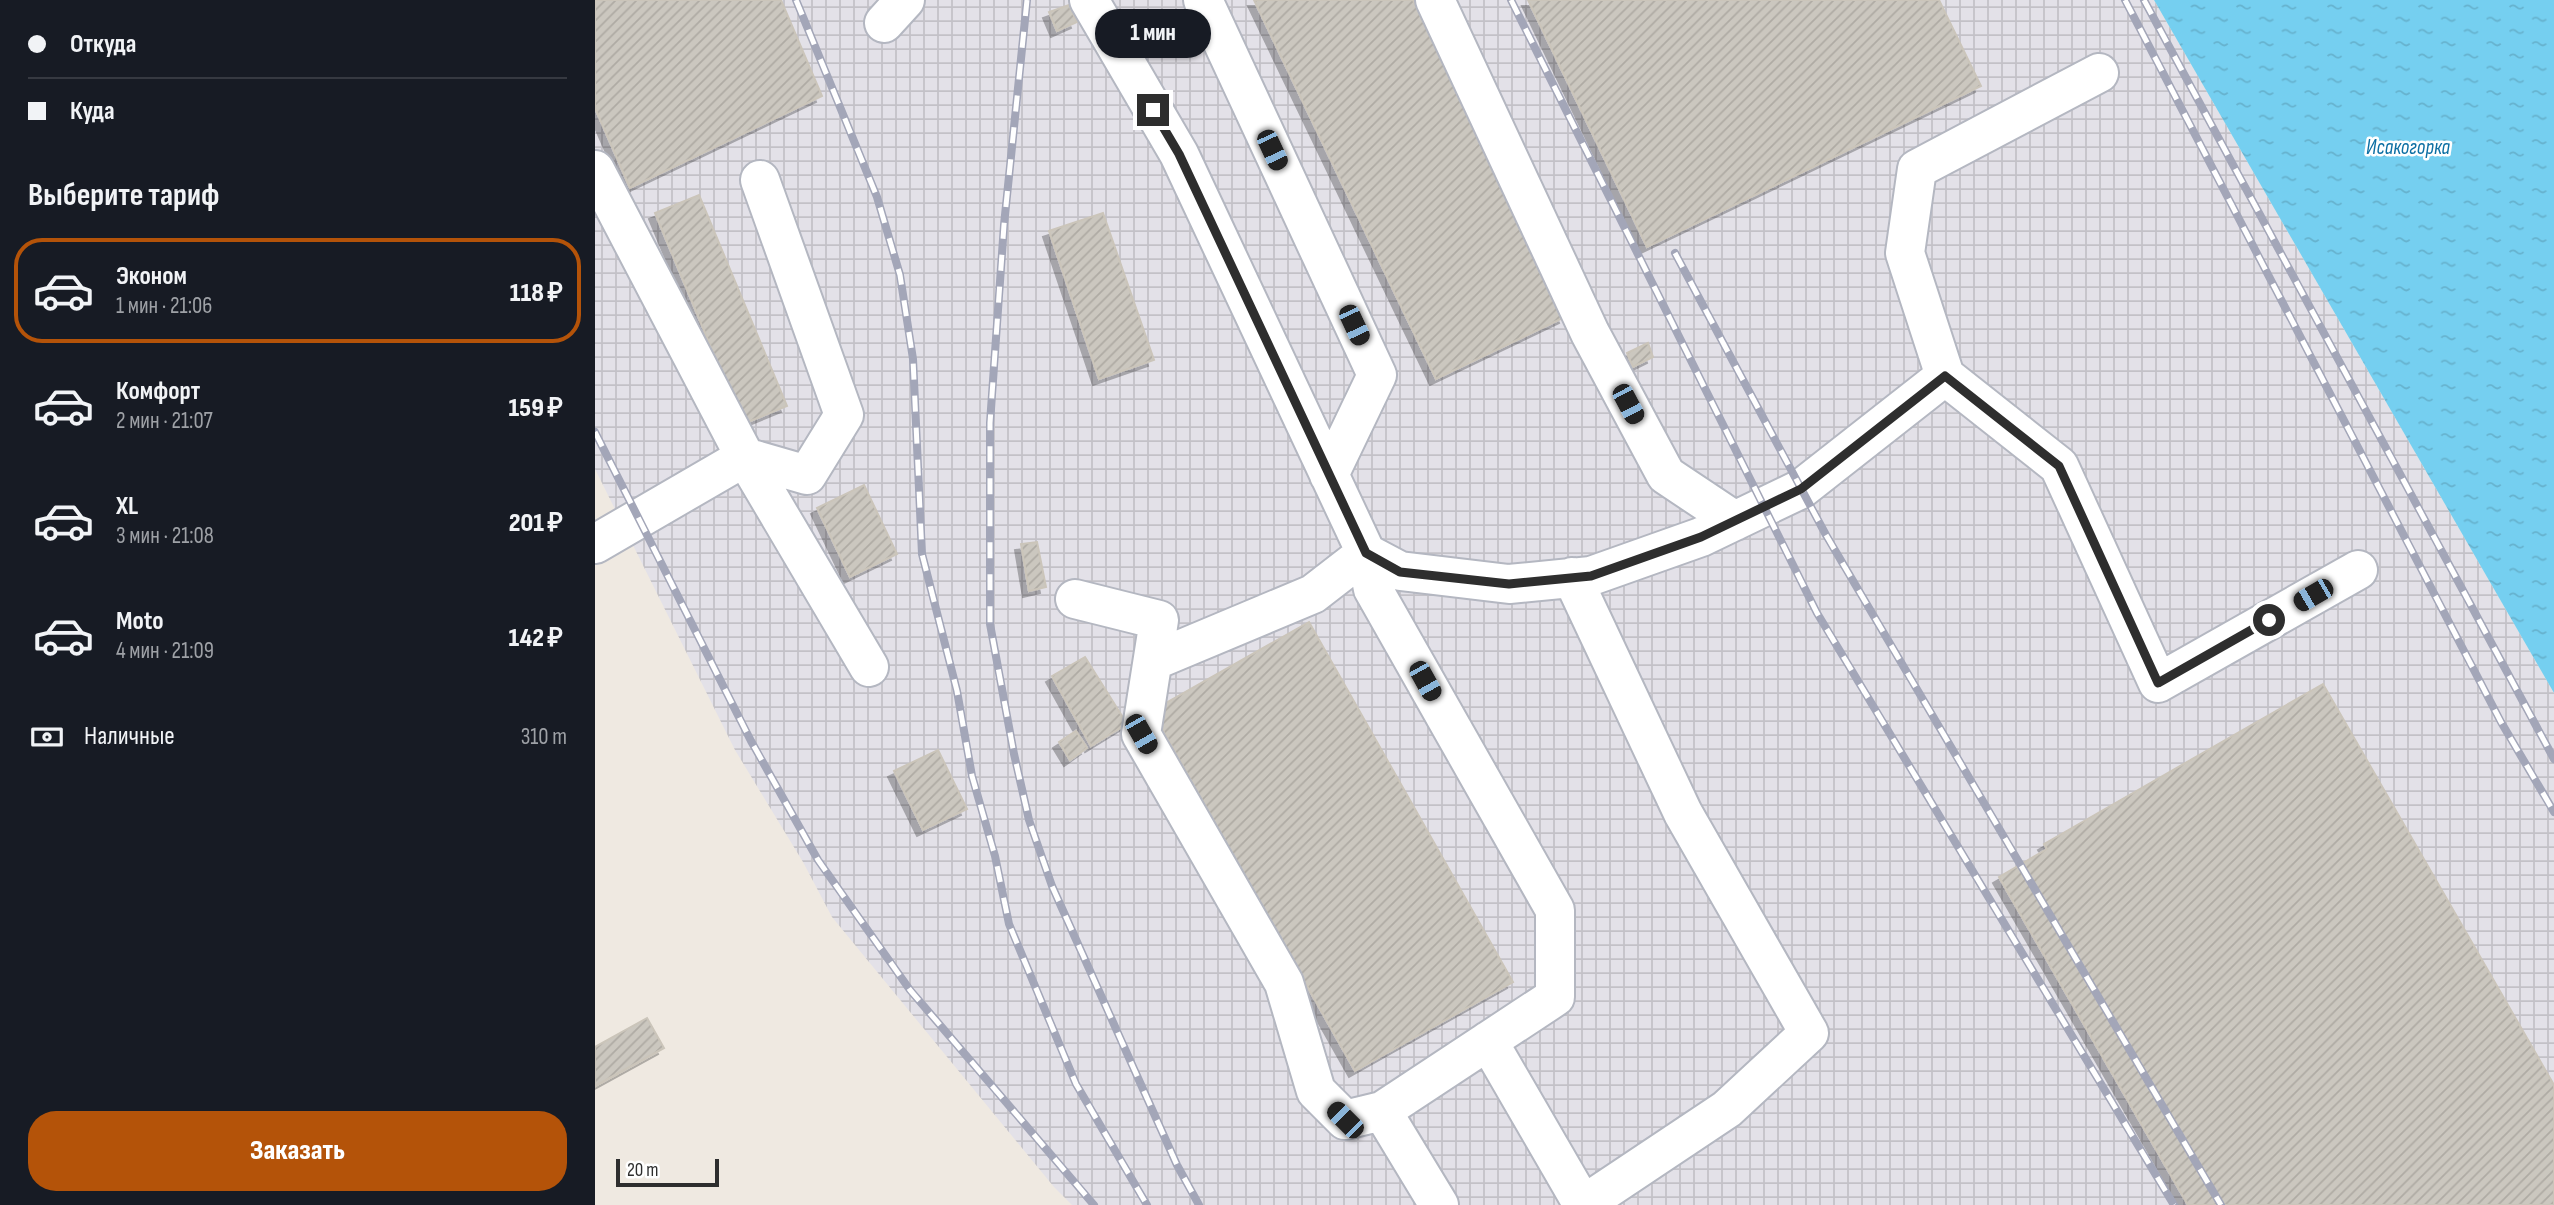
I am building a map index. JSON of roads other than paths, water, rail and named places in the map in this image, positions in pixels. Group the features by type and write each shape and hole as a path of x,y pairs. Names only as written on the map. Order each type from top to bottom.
{"lane":[{"path":"1075,599 1159,620 1141,734 1284,984 1316,1091 1345,1120 1383,1111 1555,997 1555,910 1373,589 1366,553 1179,154 1089,0"},
{"path":"1203,0 1377,375 1329,475"},
{"path":"1434,0 1590,333 1666,475 1735,521"},
{"path":"2099,73 1917,169 1905,253 1945,376 2059,466 2158,683 2358,570"},
{"path":"595,170 745,457 869,667"},
{"path":"595,544 745,457 807,475 844,415 759,180"},
{"path":"1366,553 1400,572 1509,584 1591,576 1701,537 1801,489 1945,376"},
{"path":"1153,661 1313,594 1366,553"},
{"path":"1488,1041 1583,1205 1727,1109 1809,1033 1683,813 1572,577"},
{"path":"1383,1111 1439,1205"}],"water":[{"name":"Исакогорка","path":"2154,0 2554,0 2554,693"}],"railway":[{"path":"796,0 877,197 900,275 913,359 922,554 957,691 972,776 995,856 1009,924 1076,1084 1147,1205"},
{"path":"1027,0 1004,225 990,423 990,624 1029,820 1052,886 1177,1165 1199,1205"},
{"path":"1511,0 1817,613 2174,1205"},
{"path":"2125,0 2501,722 2554,812"},
{"path":"2144,0 2554,759"},
{"path":"1675,253 1826,535 2221,1205"},
{"path":"595,432 751,741 818,860 910,990 1094,1205"}]}
